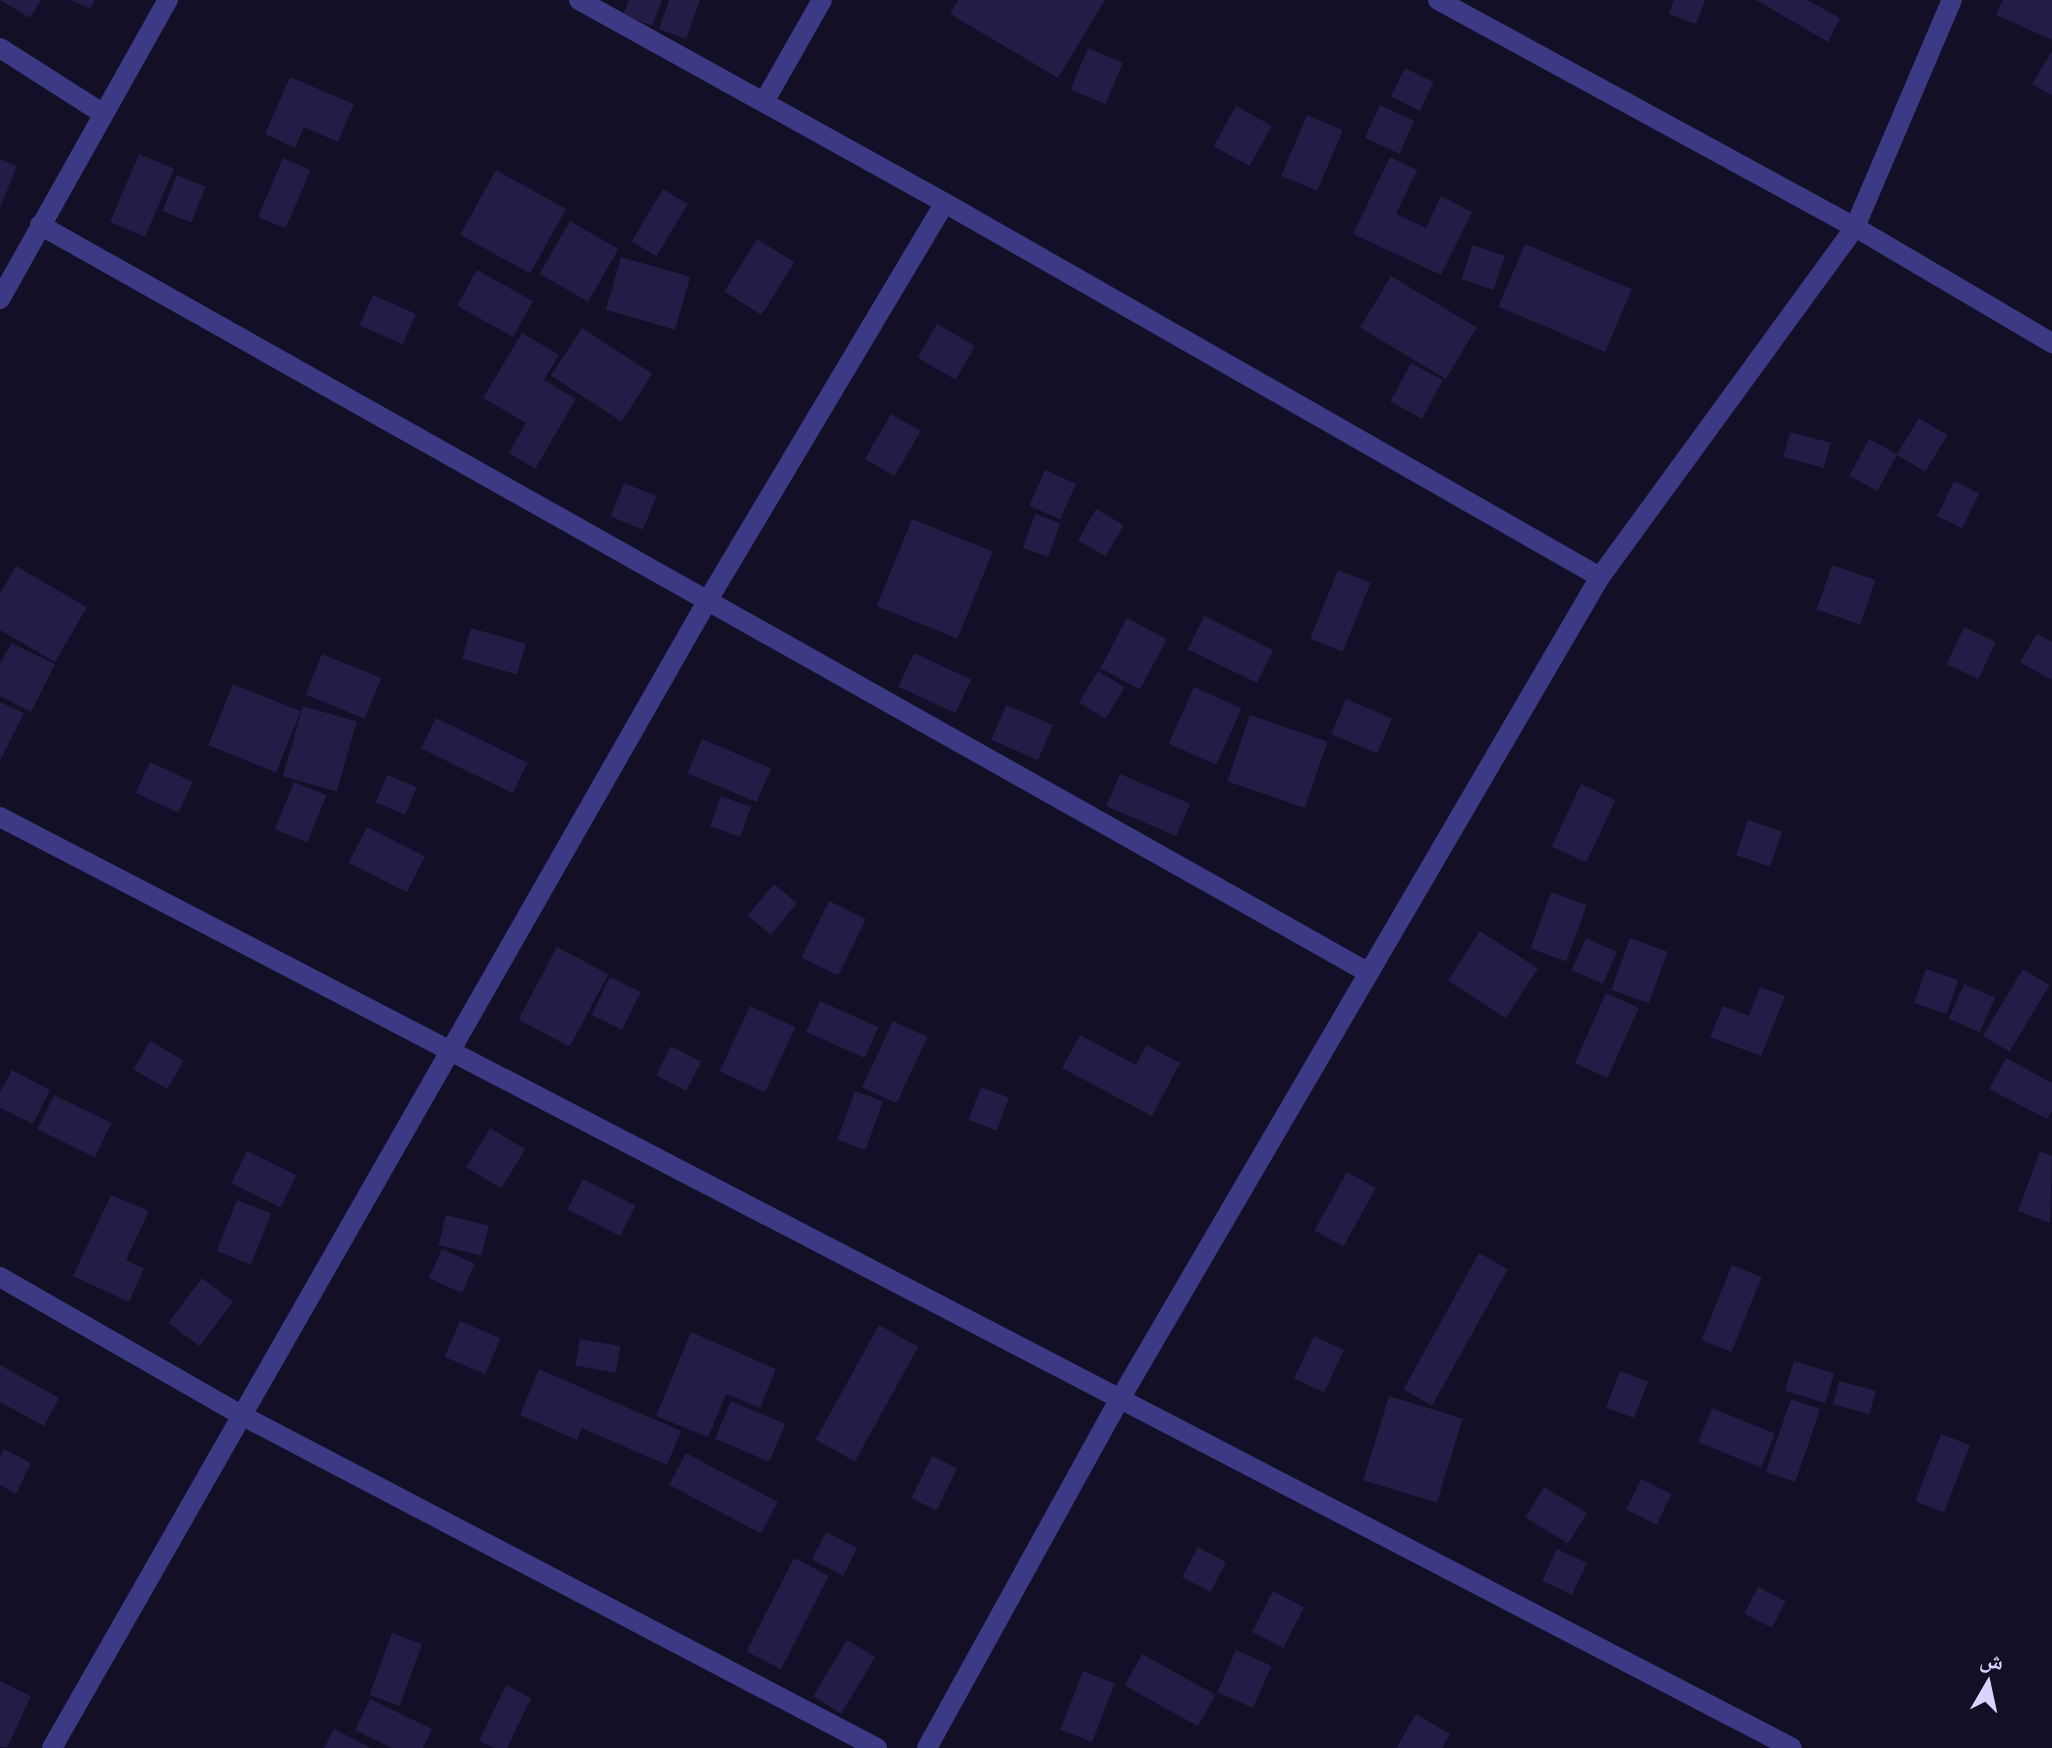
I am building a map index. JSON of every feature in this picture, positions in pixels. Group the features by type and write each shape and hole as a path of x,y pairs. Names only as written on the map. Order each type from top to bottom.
{"street":[{"path":"0,299 168,0"},
{"path":"579,0 945,203 1600,577"},
{"path":"764,102 822,0"},
{"path":"1438,0 1855,227 2052,343"},
{"path":"927,1748 1120,1399 1600,577 1855,227 1952,0"},
{"path":"0,48 102,113"},
{"path":"52,1748 708,600 945,203"},
{"path":"40,225 1369,973"},
{"path":"0,817 1792,1748"},
{"path":"0,1277 241,1415 877,1748"}],"building":[{"path":"0,0 41,0 30,18"},
{"path":"71,0 95,0 90,9"},
{"path":"629,0 662,0 652,26 623,15"},
{"path":"669,0 700,0 686,39 659,29"},
{"path":"958,0 1105,0 1058,78 950,14"},
{"path":"1674,0 1705,0 1696,24 1669,14"},
{"path":"1756,0 1807,0 1840,18 1828,42"},
{"path":"2003,0 2052,0 2052,40 1996,15"},
{"path":"1088,48 1123,63 1105,104 1070,89"},
{"path":"2052,51 2052,96 2032,84"},
{"path":"1405,68 1434,82 1420,111 1391,97"},
{"path":"290,77 354,104 338,142 304,127 295,148 265,134"},
{"path":"1380,105 1414,121 1399,154 1365,138"},
{"path":"1236,106 1272,126 1250,166 1214,146"},
{"path":"1307,115 1343,130 1317,191 1281,176"},
{"path":"139,154 174,169 145,237 110,222"},
{"path":"1390,157 1417,170 1396,214 1426,228 1441,196 1472,212 1441,275 1353,234"},
{"path":"283,158 311,170 286,229 258,217"},
{"path":"0,159 17,166 0,208"},
{"path":"496,170 566,209 530,274 460,235"},
{"path":"177,175 206,187 191,223 162,211"},
{"path":"663,189 688,204 656,256 632,241"},
{"path":"570,221 618,249 588,302 540,274"},
{"path":"757,239 794,262 761,315 724,292"},
{"path":"1525,244 1632,289 1605,352 1498,307"},
{"path":"1473,245 1505,256 1493,290 1461,279"},
{"path":"621,257 690,277 675,330 606,310"},
{"path":"477,270 533,301 513,337 457,306"},
{"path":"1391,276 1477,328 1446,379 1360,327"},
{"path":"373,295 416,314 403,344 360,325"},
{"path":"937,324 975,346 956,380 918,358"},
{"path":"582,328 652,374 621,422 551,376"},
{"path":"522,333 559,355 544,380 576,399 535,469 509,453 526,423 483,398"},
{"path":"1411,363 1443,380 1422,419 1390,402"},
{"path":"891,414 920,431 894,476 865,459"},
{"path":"1919,418 1947,435 1925,472 1897,455"},
{"path":"1790,432 1831,443 1824,468 1783,457"},
{"path":"1869,439 1897,454 1878,491 1849,476"},
{"path":"1045,470 1076,484 1060,519 1029,506"},
{"path":"1954,481 1979,493 1962,528 1937,516"},
{"path":"624,483 656,496 643,529 611,516"},
{"path":"1096,509 1124,525 1106,556 1078,540"},
{"path":"1035,514 1060,523 1048,557 1023,548"},
{"path":"912,519 993,552 957,639 877,606"},
{"path":"1832,565 1875,580 1860,624 1817,609"},
{"path":"16,566 87,607 55,662 0,630 0,593"},
{"path":"1338,570 1370,583 1343,652 1310,639"},
{"path":"1204,616 1273,650 1257,683 1188,649"},
{"path":"1127,618 1167,639 1140,689 1100,668"},
{"path":"1964,627 1996,642 1978,679 1947,664"},
{"path":"471,628 526,644 517,674 462,659"},
{"path":"2037,634 2052,642 2052,680 2020,662"},
{"path":"11,643 55,664 31,712 0,696 0,664"},
{"path":"914,653 971,680 955,713 898,687"},
{"path":"322,654 381,678 365,719 306,695"},
{"path":"1098,671 1125,687 1106,719 1079,703"},
{"path":"233,684 301,711 276,773 208,745"},
{"path":"1194,687 1242,708 1216,765 1169,744"},
{"path":"1346,699 1392,719 1377,754 1331,734"},
{"path":"0,702 24,713 0,761"},
{"path":"1006,705 1053,725 1038,760 991,740"},
{"path":"303,706 357,721 337,792 283,776"},
{"path":"1250,715 1328,742 1305,808 1227,781"},
{"path":"436,718 528,763 513,793 421,749"},
{"path":"702,739 771,768 757,802 688,773"},
{"path":"150,762 193,782 178,813 136,793"},
{"path":"1120,774 1190,804 1176,836 1106,806"},
{"path":"387,775 417,787 405,815 376,803"},
{"path":"294,782 326,795 307,842 275,829"},
{"path":"1581,784 1615,800 1586,863 1552,847"},
{"path":"721,796 751,807 740,837 710,826"},
{"path":"1748,820 1782,832 1770,867 1736,855"},
{"path":"367,827 425,857 407,892 349,863"},
{"path":"774,884 797,903 771,935 748,915"},
{"path":"1551,892 1587,905 1566,961 1530,948"},
{"path":"829,901 866,919 838,976 801,958"},
{"path":"1480,931 1538,969 1506,1018 1448,980"},
{"path":"1586,938 1617,952 1603,984 1572,970"},
{"path":"1630,938 1668,952 1649,1003 1611,990"},
{"path":"557,947 608,974 570,1047 519,1019"},
{"path":"1926,969 1958,980 1946,1014 1914,1003"},
{"path":"2023,969 2050,985 2009,1052 1983,1036"},
{"path":"610,977 641,992 622,1030 592,1015"},
{"path":"1964,984 1995,998 1980,1033 1949,1019"},
{"path":"1760,987 1785,996 1761,1056 1710,1037 1723,1006 1749,1016"},
{"path":"1606,993 1639,1008 1608,1078 1575,1063"},
{"path":"820,1001 878,1027 865,1058 806,1032"},
{"path":"750,1006 795,1027 765,1092 720,1071"},
{"path":"893,1021 927,1037 897,1103 862,1087"},
{"path":"1080,1035 1136,1065 1146,1045 1180,1063 1152,1116 1062,1068"},
{"path":"150,1041 184,1060 167,1089 134,1070"},
{"path":"671,1046 701,1061 686,1091 656,1075"},
{"path":"2006,1058 2052,1083 2052,1111 2047,1119 1989,1089"},
{"path":"12,1070 50,1090 33,1124 0,1108 0,1092"},
{"path":"981,1087 1009,1098 996,1130 968,1120"},
{"path":"855,1091 883,1101 865,1150 837,1140"},
{"path":"54,1095 112,1123 95,1157 37,1129"},
{"path":"490,1128 525,1149 501,1189 466,1167"},
{"path":"247,1151 296,1175 281,1207 231,1183"},
{"path":"2040,1151 2052,1156 2050,1223 2018,1211"},
{"path":"1347,1172 1376,1188 1343,1247 1315,1231"},
{"path":"583,1179 636,1206 620,1236 568,1209"},
{"path":"111,1195 149,1211 126,1260 144,1268 129,1302 73,1276"},
{"path":"237,1200 271,1214 251,1265 216,1251"},
{"path":"446,1215 489,1226 481,1256 439,1245"},
{"path":"442,1249 475,1264 462,1293 429,1278"},
{"path":"1479,1253 1508,1269 1432,1405 1403,1389"},
{"path":"1732,1265 1762,1277 1731,1352 1702,1340"},
{"path":"202,1278 233,1301 199,1346 168,1323"},
{"path":"460,1321 501,1338 485,1374 445,1357"},
{"path":"879,1325 918,1347 855,1461 815,1440"},
{"path":"691,1332 776,1369 760,1408 726,1394 708,1437 656,1416"},
{"path":"1314,1336 1344,1350 1324,1393 1294,1379"},
{"path":"580,1339 620,1346 616,1373 575,1366"},
{"path":"1794,1361 1834,1373 1825,1403 1785,1391"},
{"path":"0,1365 59,1398 44,1426 0,1402"},
{"path":"539,1369 681,1431 667,1465 582,1428 577,1440 520,1415"},
{"path":"1620,1371 1648,1382 1634,1418 1606,1407"},
{"path":"1839,1381 1876,1391 1869,1414 1833,1404"},
{"path":"1389,1396 1463,1419 1437,1503 1363,1480"},
{"path":"1791,1399 1820,1409 1795,1482 1766,1472"},
{"path":"731,1401 785,1424 769,1462 715,1439"},
{"path":"1712,1408 1775,1433 1761,1468 1698,1442"},
{"path":"1941,1434 1970,1445 1944,1512 1915,1501"},
{"path":"4,1449 31,1463 16,1494 0,1485 0,1458"},
{"path":"686,1453 778,1502 761,1534 669,1485"},
{"path":"932,1456 957,1468 937,1511 911,1498"},
{"path":"1641,1479 1672,1494 1657,1524 1626,1510"},
{"path":"1544,1487 1587,1513 1568,1544 1525,1518"},
{"path":"826,1532 857,1548 843,1576 812,1560"},
{"path":"1198,1547 1226,1562 1210,1592 1182,1577"},
{"path":"1557,1549 1587,1563 1572,1595 1542,1581"},
{"path":"794,1558 829,1576 781,1669 746,1652"},
{"path":"1758,1587 1786,1601 1772,1628 1744,1614"},
{"path":"1273,1591 1304,1607 1283,1648 1252,1632"},
{"path":"392,1633 422,1644 399,1706 369,1695"},
{"path":"847,1640 875,1657 841,1714 813,1697"},
{"path":"1236,1650 1272,1666 1253,1708 1217,1692"},
{"path":"1142,1654 1215,1695 1198,1726 1125,1685"},
{"path":"1083,1671 1115,1683 1092,1742 1060,1730"},
{"path":"0,1681 31,1696 7,1748 0,1746"},
{"path":"506,1685 531,1698 507,1748 495,1748 479,1741"},
{"path":"370,1699 432,1729 423,1748 392,1748 355,1730"},
{"path":"1416,1714 1450,1734 1442,1748 1396,1748"},
{"path":"334,1729 371,1748 324,1748"}]}
